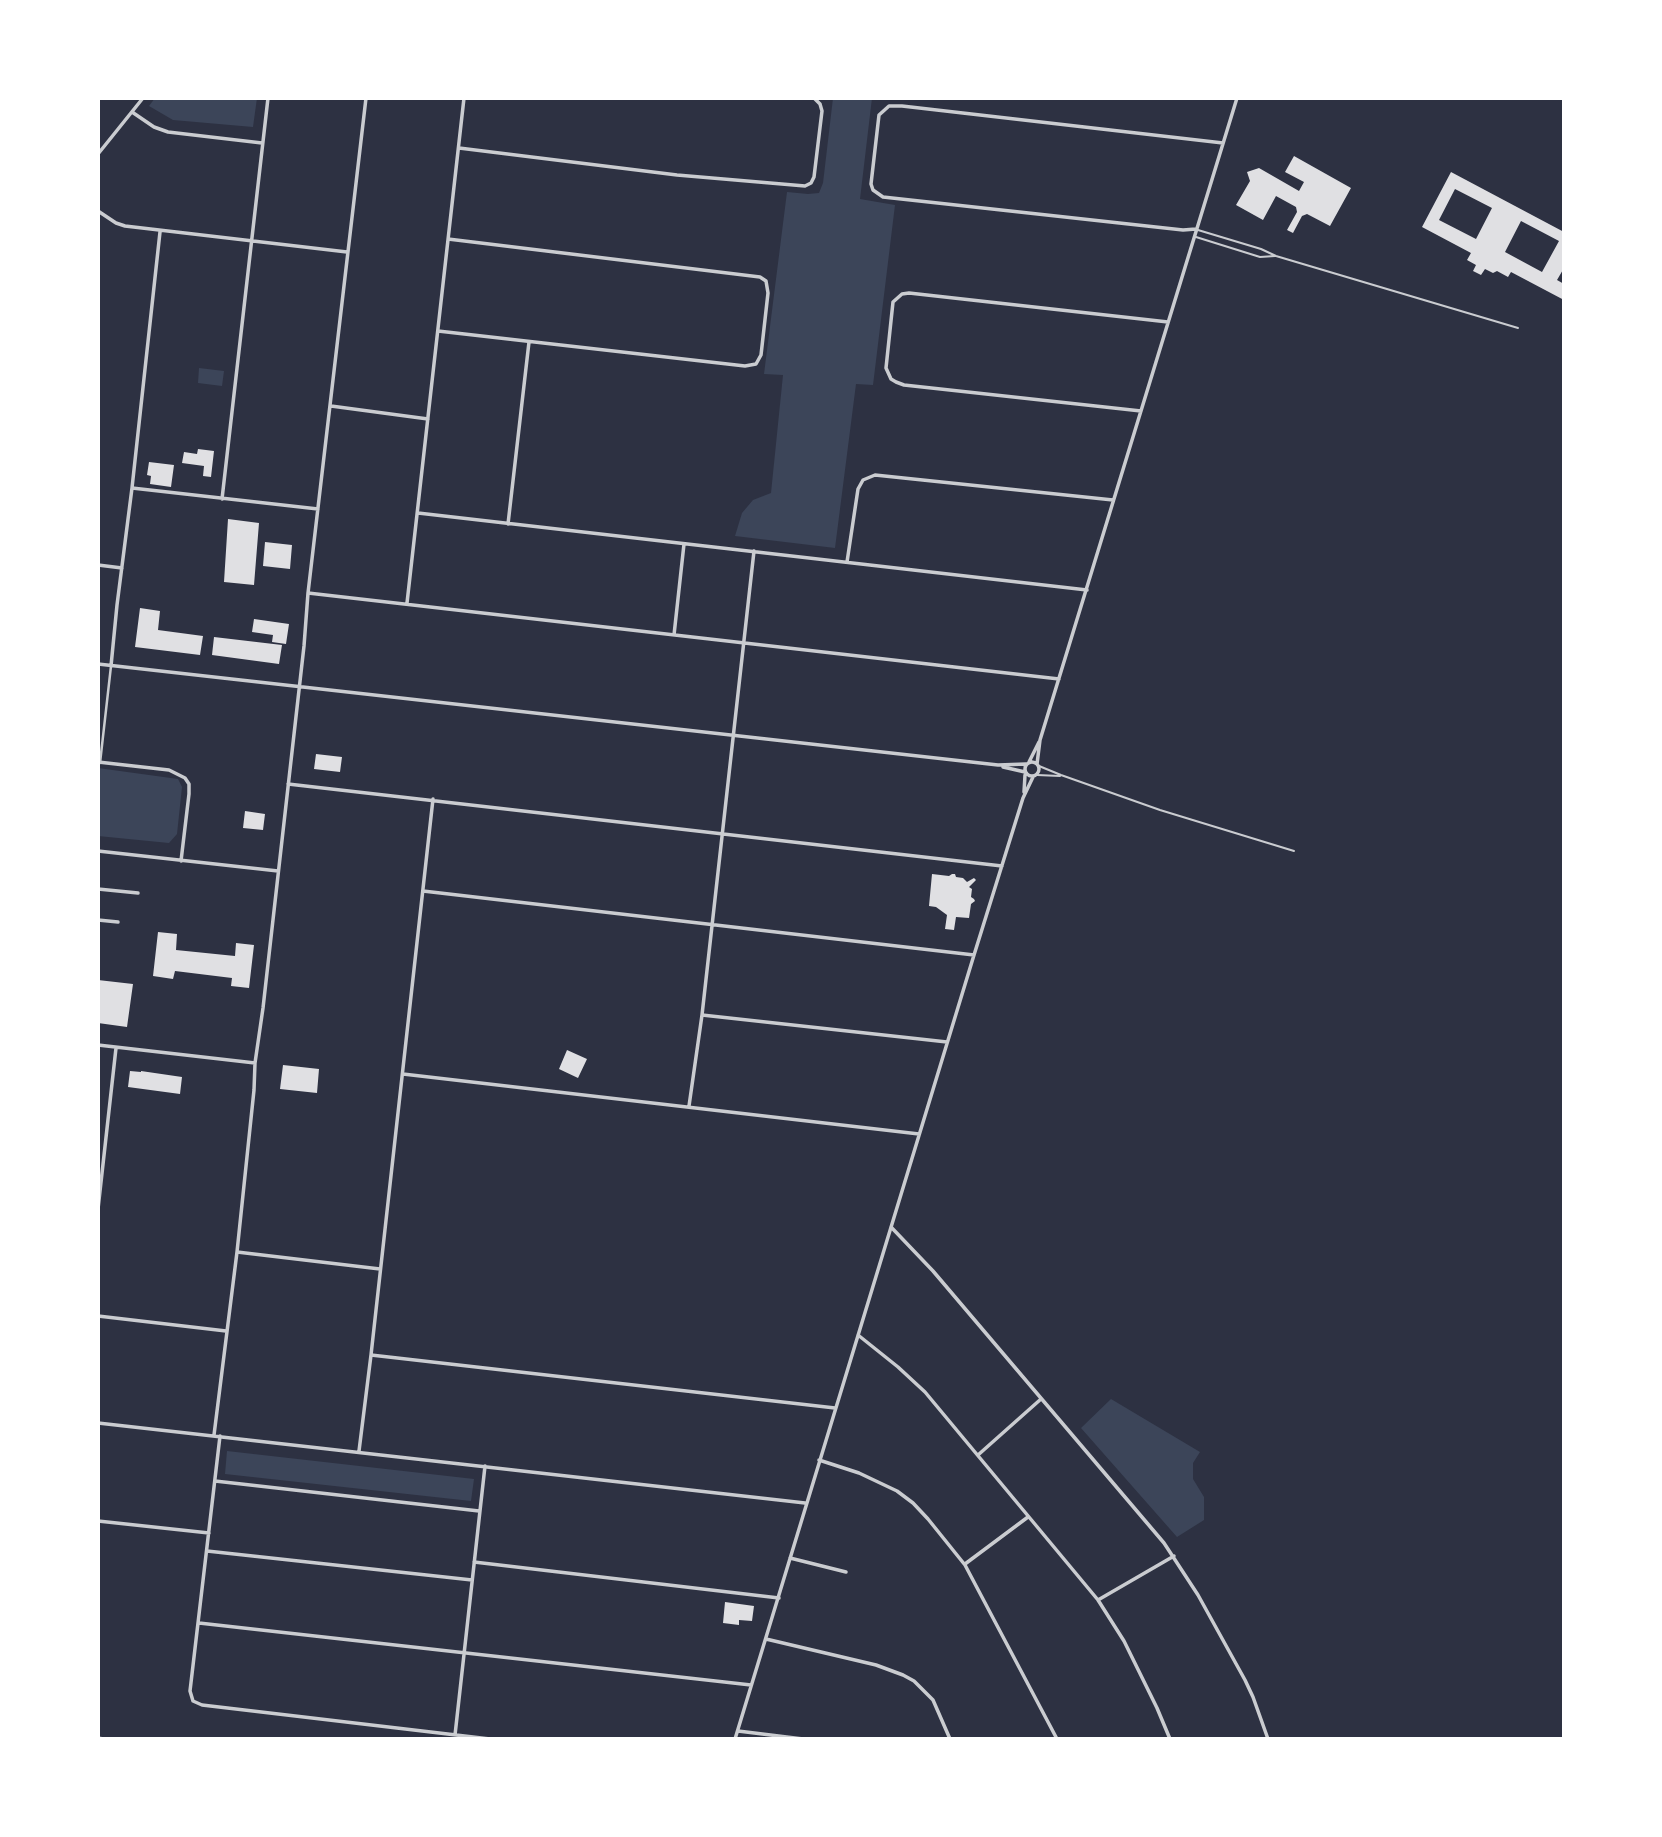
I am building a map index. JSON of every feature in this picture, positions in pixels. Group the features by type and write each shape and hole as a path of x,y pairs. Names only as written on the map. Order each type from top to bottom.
{"street":[{"path":"98,154 143,98"},
{"path":"222,499 268,98"},
{"path":"366,98 255,1063 237,1252 226,1331 215,1481 190,1691 193,1701 202,1705 490,1739"},
{"path":"407,603 464,98"},
{"path":"459,148 677,175 805,186 811,183 814,177 821,116 820,104 814,98"},
{"path":"735,1739 1023,797 1028,763 1040,740 1237,98"},
{"path":"1196,229 1183,230 883,197 873,190 871,184 879,115 889,106 895,106 1223,143"},
{"path":"132,113 154,127 168,132 262,143"},
{"path":"98,211 125,226 160,232 347,253"},
{"path":"1183,230 1195,236"},
{"path":"160,232 99,762 169,770 185,778 189,794 181,861"},
{"path":"438,331 745,366 755,363 761,355 768,293 766,281 760,277 448,239"},
{"path":"1141,411 896,382 891,379 886,368 893,302 902,294 915,293 1168,322"},
{"path":"508,524 529,342"},
{"path":"331,406 428,419"},
{"path":"847,562 858,489 869,476 1114,500"},
{"path":"132,488 318,509"},
{"path":"418,513 1087,590"},
{"path":"674,635 684,544"},
{"path":"689,1106 702,1015 754,551"},
{"path":"98,565 122,568"},
{"path":"308,593 1059,679"},
{"path":"98,664 998,765 1037,765"},
{"path":"1023,797 1039,772 1037,765 1040,740"},
{"path":"998,765 1035,776"},
{"path":"288,784 1002,866"},
{"path":"359,1452 433,799"},
{"path":"98,851 278,871"},
{"path":"98,889 138,893"},
{"path":"423,891 974,955"},
{"path":"98,920 118,922"},
{"path":"702,1015 947,1042"},
{"path":"98,1045 255,1063"},
{"path":"98,1209 116,1048"},
{"path":"403,1074 919,1133"},
{"path":"891,1227 933,1271 1174,1556 1245,1680 1268,1739"},
{"path":"237,1252 380,1269"},
{"path":"98,1316 226,1331"},
{"path":"858,1335 911,1378 1098,1600 1124,1641 1170,1739"},
{"path":"371,1355 835,1408"},
{"path":"978,1455 1041,1399"},
{"path":"98,1423 806,1503"},
{"path":"819,1460 859,1473 897,1490 928,1519 965,1564 1057,1739"},
{"path":"455,1735 485,1466"},
{"path":"215,1481 479,1511"},
{"path":"965,1564 1028,1517"},
{"path":"98,1521 209,1533"},
{"path":"207,1551 472,1580"},
{"path":"1098,1600 1174,1556"},
{"path":"790,1558 846,1573"},
{"path":"474,1562 779,1598"},
{"path":"199,1623 751,1685"},
{"path":"766,1639 876,1665 914,1681 933,1700 950,1739"},
{"path":"737,1731 803,1739"}],"lane":[{"path":"1196,229 1276,256 1518,328"},
{"path":"1195,236 1260,257 1276,256"},
{"path":"1037,765 1160,810 1294,851"},
{"path":"1035,776 1060,775"}],"shaded area":[{"path":"155,98 257,98 253,127 173,120 149,106"},
{"path":"833,98 872,98 860,199 895,205 873,385 856,384 835,548 735,536 742,513 753,500 771,493 783,375 764,374 787,192 819,193 823,183"},
{"path":"199,368 224,371 222,386 198,383"},
{"path":"98,768 178,779 182,787 177,834 169,843 98,836"},
{"path":"1111,1399 1200,1452 1193,1463 1193,1479 1204,1497 1204,1520 1177,1537 1081,1428"},
{"path":"227,1451 474,1479 471,1501 225,1474"}],"building":[{"path":"1294,156 1351,188 1330,226 1307,214 1302,216 1293,233 1287,230 1297,212 1296,207 1276,196 1263,220 1236,205 1250,181 1247,172 1259,168 1299,191 1304,182 1285,172"},
{"path":"1451,172 1564,232 1564,268 1557,280 1564,284 1564,300 1511,272 1508,277 1497,271 1493,273 1485,269 1481,275 1473,271 1476,265 1467,260 1471,253 1422,227","holes":["1455,189 1492,208 1476,239 1439,220","1521,221 1559,241 1542,272 1505,252"]},
{"path":"198,449 214,451 211,477 203,476 204,466 182,463 184,452 197,454"},
{"path":"149,462 174,465 171,487 150,484 151,476 147,475"},
{"path":"228,519 259,523 254,585 224,582"},
{"path":"265,542 292,545 290,569 263,566"},
{"path":"140,608 160,611 158,630 203,636 200,655 135,647"},
{"path":"254,619 289,624 286,644 272,642 273,635 252,632"},
{"path":"214,637 282,645 279,664 212,655"},
{"path":"316,754 342,757 340,772 314,769"},
{"path":"245,811 265,814 263,830 243,828"},
{"path":"932,874 955,874 967,882 974,878 976,880 969,887 972,889 971,897 975,901 971,904 969,918 956,917 954,930 945,929 947,915 936,907 929,906"},
{"path":"158,932 177,934 176,950 235,956 236,943 254,945 249,988 231,986 232,978 175,971 173,979 153,976"},
{"path":"98,980 133,984 127,1027 98,1023"},
{"path":"567,1050 587,1059 578,1078 559,1069"},
{"path":"283,1065 319,1069 317,1093 280,1089"},
{"path":"130,1071 182,1077 180,1094 128,1087"},
{"path":"725,1602 754,1606 752,1621 739,1620 739,1625 723,1623"}]}
